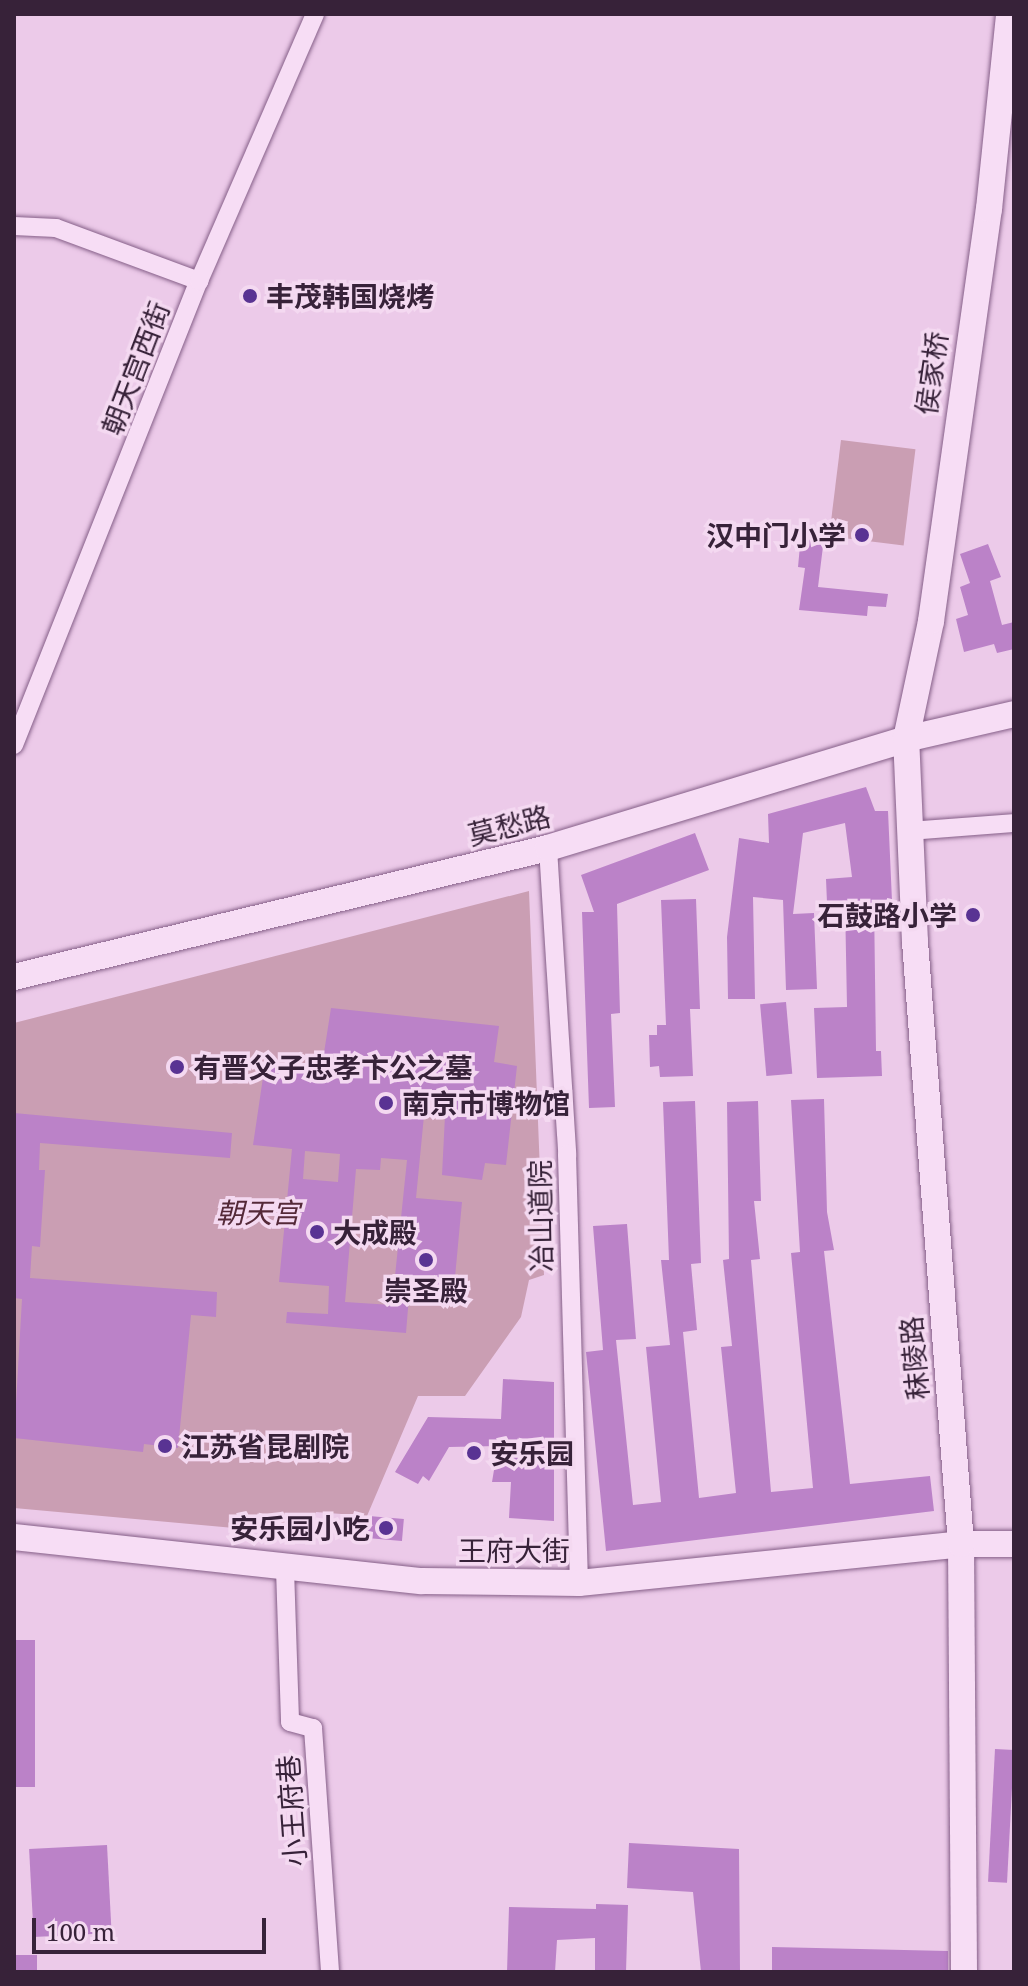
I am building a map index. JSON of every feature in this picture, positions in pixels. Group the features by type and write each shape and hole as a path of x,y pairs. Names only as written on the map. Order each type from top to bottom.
{"street":[{"name":"朝天宫西街","path":"14,745 199,281 315,14"},
{"name":"侯家桥","path":"906,739 931,621 989,209 1009,14"},
{"path":"14,226 56,228 199,281"},
{"name":"莫愁路","path":"14,977 548,848 906,739 1014,714"},
{"name":"秣陵路","path":"906,739 908,831 961,1544 964,1972"},
{"path":"908,831 1014,823"},
{"name":"冶山道院","path":"548,848 567,1154 579,1583"},
{"name":"王府大街","path":"14,1537 285,1569 422,1581 579,1583 961,1544 1014,1544"},
{"name":"小王府巷","path":"285,1569 290,1722 313,1728 330,1972"}],"green space":[{"path":"841,440 915,449 904,545 829,536"},
{"name":"朝天宫","path":"529,891 544,1275 529,1280 521,1317 465,1396 418,1396 367,1516 316,1512 311,1535 14,1508 14,1023"}],"building":[{"path":"801,535 824,538 818,587 888,594 886,607 868,606 867,616 799,610 805,568 798,567"},
{"path":"988,544 1001,577 990,581 1002,625 1014,622 1014,649 997,653 994,644 964,652 956,619 968,615 960,587 970,583 960,554"},
{"path":"866,787 875,811 888,811 892,901 874,901 876,1051 881,1051 882,1076 817,1078 814,1008 847,1007 845,902 827,903 826,879 852,877 845,823 803,833 793,914 814,913 817,989 786,990 783,900 753,897 755,999 728,999 727,937 739,838 769,843 768,814"},
{"path":"695,833 709,870 617,904 620,1013 611,1014 615,1107 589,1108 582,912 594,912 581,875"},
{"path":"696,899 700,1009 690,1009 693,1076 660,1077 659,1066 650,1067 649,1035 657,1035 657,1025 666,1025 661,900"},
{"path":"786,1002 792,1074 766,1076 760,1004"},
{"name":"南京市博物馆","path":"331,1008 499,1026 494,1062 517,1066 506,1165 485,1163 482,1180 442,1175 446,1096 426,1095 416,1198 462,1202 454,1288 410,1284 406,1333 286,1323 287,1312 328,1314 329,1286 279,1282 292,1149 253,1145 265,1064 321,1072","holes":["305,1151 340,1154 338,1182 303,1179","381,1158 407,1160 392,1305 345,1302 356,1169 380,1170"]},
{"path":"824,1099 827,1212 834,1250 824,1251 850,1484 930,1476 934,1511 606,1551 586,1352 603,1350 593,1226 627,1224 636,1339 616,1340 633,1505 661,1502 646,1347 670,1345 661,1260 669,1260 663,1102 695,1101 701,1263 691,1264 697,1330 683,1332 699,1498 736,1493 721,1347 732,1346 723,1260 729,1259 727,1102 758,1101 761,1201 754,1201 760,1259 751,1260 771,1492 813,1488 791,1253 800,1252 791,1100"},
{"path":"14,1113 232,1133 230,1158 40,1143 39,1170 45,1170 40,1247 32,1246 30,1278 217,1292 216,1317 191,1315 178,1448 144,1444 143,1452 14,1438 22,1299 14,1298"},
{"path":"503,1379 554,1382 554,1521 509,1518 511,1482 492,1482 498,1446 449,1447 429,1481 423,1476 418,1484 395,1472 428,1417 501,1419"},
{"name":"安乐园小吃","path":"369,1516 404,1519 402,1541 367,1538"},
{"path":"14,1640 35,1640 35,1787 14,1787"},
{"path":"995,1749 1014,1750 1007,1883 988,1882"},
{"path":"629,1843 739,1849 740,1972 701,1972 693,1892 627,1888"},
{"path":"107,1845 112,1933 34,1937 29,1849"},
{"path":"596,1904 628,1905 626,1972 595,1972 595,1938 557,1940 555,1972 507,1972 509,1907 596,1909"},
{"path":"772,1947 948,1951 948,1972 772,1972"},
{"path":"14,1955 37,1955 37,1972 14,1972"}],"place":[{"name":"丰茂韩国烧烤","path":"250,296"},
{"name":"汉中门小学","path":"862,535"},
{"name":"石鼓路小学","path":"973,915"},
{"name":"有晋父子忠孝卞公之墓","path":"177,1067"},
{"name":"南京市博物馆","path":"386,1103"},
{"name":"大成殿","path":"317,1232"},
{"name":"崇圣殿","path":"426,1260"},
{"name":"江苏省昆剧院","path":"165,1446"},
{"name":"安乐园","path":"474,1453"},
{"name":"安乐园小吃","path":"386,1528"}]}
